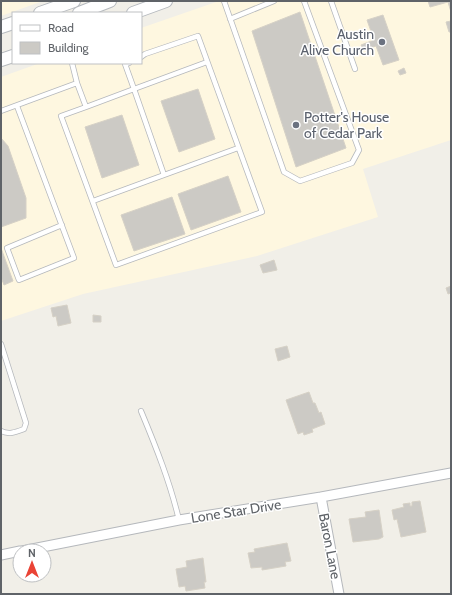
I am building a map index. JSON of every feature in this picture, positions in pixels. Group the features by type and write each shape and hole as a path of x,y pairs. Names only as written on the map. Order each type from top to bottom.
{"main road":[{"path":"43,12 74,1"},
{"path":"82,12 110,1"},
{"path":"136,12 166,1"},
{"path":"1,27 12,23"},
{"path":"1,60 12,56"}],"street":[{"name":"Lone Star Drive","path":"52,545 179,520 321,497 451,473"},
{"name":"Baron Lane","path":"321,497 339,594"},
{"name":"Lone Star Drive","path":"1,555 12,553"}],"lane":[{"path":"224,1 284,172 300,181 352,163 359,150 304,1"},
{"path":"230,19 274,1"},
{"path":"330,1 355,69"},
{"path":"142,56 198,36 262,212 116,265 62,116 207,62"},
{"path":"72,64 77,83 86,107"},
{"path":"125,64 164,175"},
{"path":"1,111 77,83"},
{"path":"17,106 62,225 74,258 19,280 7,248 62,225"},
{"path":"93,202 238,148"},
{"path":"1,344 26,423 24,429 16,433 6,433 1,431"},
{"path":"141,411 156,447 173,495 179,520"}],"shaded area":[{"path":"1,1 43,1 12,12 1,16"},
{"path":"219,1 451,1 451,140 363,169 378,217 257,256 83,294 1,321 1,77 37,64 142,64 142,28"}],"building":[{"path":"428,1 451,1 451,12 448,2 430,7"},
{"path":"300,12 346,148 296,167 252,31"},
{"path":"383,15 399,60 383,65 376,46 364,50 361,45 374,40 367,20"},
{"path":"451,21 451,32 449,32 446,22"},
{"path":"404,68 406,73 400,75 398,71"},
{"path":"198,89 215,139 179,152 161,101"},
{"path":"122,115 139,165 102,178 85,127"},
{"path":"1,138 8,146 26,198 26,218 1,227"},
{"path":"228,176 241,212 191,230 178,194"},
{"path":"172,197 185,234 134,251 121,215"},
{"path":"1,248 13,281 4,285 1,277"},
{"path":"274,260 277,270 263,273 260,265"},
{"path":"451,286 451,293 448,294 446,288"},
{"path":"67,305 71,323 58,326 56,316 53,317 51,308"},
{"path":"93,315 101,316 101,322 93,322"},
{"path":"287,346 290,357 278,361 275,349"},
{"path":"309,392 319,413 321,412 325,424 312,429 313,432 304,435 303,432 298,434 286,400"},
{"path":"420,501 426,532 401,537 397,519 394,520 392,510 404,507 403,504 410,503 410,506 412,506 412,502"},
{"path":"379,510 383,537 379,539 353,542 349,519 366,517 365,512"},
{"path":"287,543 291,561 285,562 286,566 262,570 262,567 251,568 248,553 255,552 254,549"},
{"path":"203,558 206,582 204,582 205,588 186,591 185,586 179,587 176,569 187,567 186,561"}],"place":[{"name":"Austin Alive Church","path":"382,42"},
{"name":"Potter's House of Cedar Park","path":"296,125"}]}
